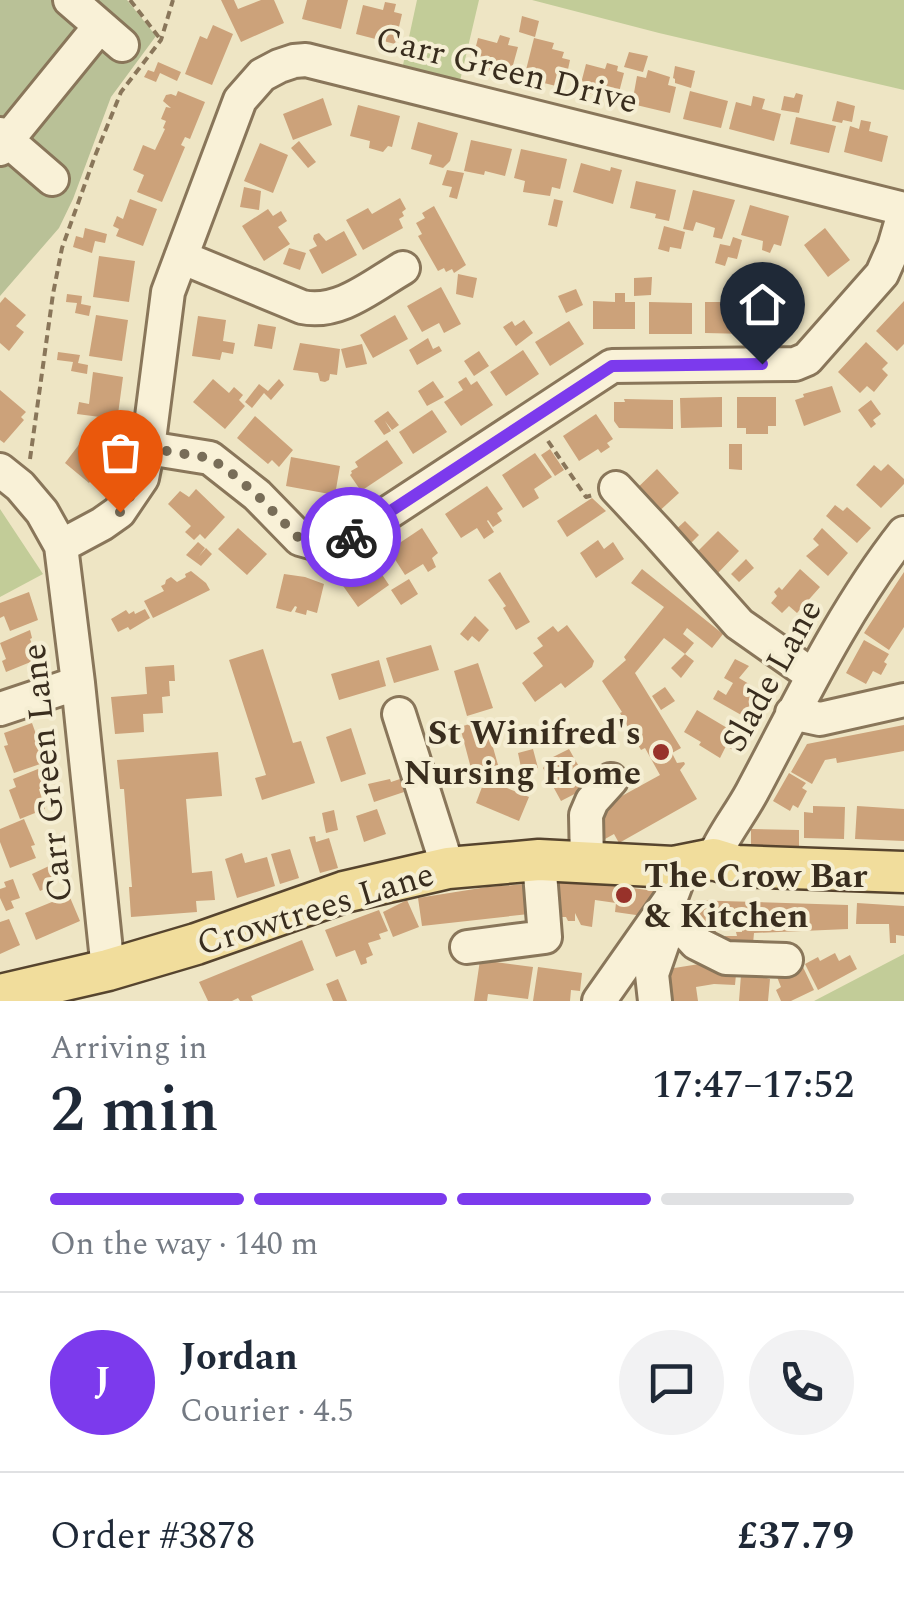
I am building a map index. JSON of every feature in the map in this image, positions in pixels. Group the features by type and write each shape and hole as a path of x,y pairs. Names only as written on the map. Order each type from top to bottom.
{"main road":[{"name":"Crowtrees Lane","path":"0,995 37,994 344,892 448,868 539,860 672,867 713,859"},
{"path":"713,859 736,866 904,872"}],"street":[{"path":"52,179 2,141 111,35 70,0"},
{"name":"Carr Green Drive","path":"61,546 120,512 142,478 168,292 240,100 262,75 294,60 904,211"},
{"path":"148,448 210,458 257,495 300,539 336,544 612,366 795,364 806,359 882,274 904,211"},
{"path":"181,257 317,310 334,307 404,268"},
{"name":"Carr Green Lane","path":"0,470 42,512 61,546 108,970"},
{"path":"624,497 739,624 812,675"},
{"name":"Slade Lane","path":"713,859 812,675 904,532"},
{"path":"0,709 78,684"},
{"path":"792,712 820,719 904,700"},
{"path":"399,714 448,868"},
{"path":"587,862 586,815 592,801 611,780"},
{"path":"467,947 545,936 539,860"},
{"path":"656,1001 652,974 676,884 672,867"},
{"path":"670,915 696,944 726,958 786,960"},
{"path":"599,1001 670,915"}],"path":[{"path":"130,0 162,40"},
{"path":"26,494 62,248 121,92 162,40 173,0"},
{"path":"531,416 586,498 592,494 619,514 624,497"}],"green space":[{"path":"0,0 127,0 156,36 111,97 59,228 0,296"},
{"path":"417,0 479,0 460,81 403,65"},
{"path":"532,0 904,0 904,90 659,33"},
{"path":"0,509 43,574 0,597"},
{"path":"904,954 904,1001 814,1001"}],"building":[{"path":"221,0 234,0 238,9 261,0 274,0 284,23 241,42"},
{"path":"307,0 348,0 341,29 302,19"},
{"path":"385,2 396,4 394,12 402,14 395,44 356,34 363,5 383,10"},
{"path":"522,16 539,21 535,37 519,32"},
{"path":"213,25 233,34 212,85 185,74 200,36 207,39"},
{"path":"500,35 510,38 508,45 518,47 510,76 471,66 478,38 497,43"},
{"path":"534,38 554,43 552,49 564,52 562,58 570,60 564,88 524,78"},
{"path":"629,52 648,56 643,72 624,67"},
{"path":"158,62 181,72 177,81 160,73 156,82 144,77 148,70 154,72"},
{"path":"607,63 624,73 617,100 579,91 586,64 605,69"},
{"path":"675,66 695,71 691,88 675,83"},
{"path":"648,70 670,77 668,85 676,87 670,113 632,104 637,76 646,78"},
{"path":"178,91 205,102 190,139 185,137 181,145 185,147 162,202 137,192 144,175 133,170 143,145 155,150 165,129 166,121 161,119 166,107 171,108 163,101 166,95 176,96"},
{"path":"690,91 728,101 721,128 683,119"},
{"path":"796,93 803,95 799,113 781,110 784,96 794,98"},
{"path":"753,96 765,99 762,109 781,114 774,141 729,129 736,102 751,106"},
{"path":"323,98 332,125 293,140 283,114"},
{"path":"837,101 855,106 852,122 832,121"},
{"path":"358,105 400,116 392,147 383,152 369,148 370,141 350,136"},
{"path":"796,117 836,126 829,153 790,144"},
{"path":"861,120 871,122 869,131 888,136 882,162 844,152 850,126 859,129"},
{"path":"418,122 458,133 450,161 443,168 429,164 432,155 411,149"},
{"path":"471,140 512,149 505,176 464,171"},
{"path":"299,141 316,162 308,168 291,148"},
{"path":"260,143 288,155 273,193 244,181"},
{"path":"521,149 567,159 560,189 552,187 550,196 523,192 525,181 514,178"},
{"path":"581,163 610,171 611,167 622,170 613,204 573,192"},
{"path":"447,170 464,173 457,199 449,197 452,187 442,185"},
{"path":"636,181 676,190 669,221 630,208"},
{"path":"244,187 261,191 259,210 240,207"},
{"path":"693,190 735,200 722,239 713,237 715,228 696,222 693,231 683,229"},
{"path":"400,198 406,209 399,219 403,228 363,250 346,220 368,208 372,214"},
{"path":"130,199 157,209 143,246 116,236 119,229 113,226 117,216 123,219"},
{"path":"554,199 563,201 557,227 548,225"},
{"path":"750,205 789,216 781,246 774,244 770,253 762,250 763,241 741,235"},
{"path":"434,206 466,265 454,273 444,268 438,271 418,236 422,234 416,223 425,218 422,213"},
{"path":"268,209 273,216 281,211 287,221 278,227 290,244 264,261 242,226"},
{"path":"664,226 685,232 681,249 658,249"},
{"path":"85,228 107,234 105,243 95,241 92,253 73,247 76,236 83,238"},
{"path":"825,228 850,260 828,277 804,245"},
{"path":"344,231 357,255 322,274 309,250 317,246 314,235 319,233 326,241"},
{"path":"733,237 742,240 737,259 728,257 725,266 715,263 720,244 730,246"},
{"path":"289,248 306,253 300,270 283,264"},
{"path":"99,256 135,261 129,302 93,297"},
{"path":"458,274 477,278 473,298 456,294"},
{"path":"652,277 651,295 634,296 634,278"},
{"path":"441,287 461,324 444,333 439,323 422,332 407,306"},
{"path":"576,289 583,305 566,313 558,296"},
{"path":"615,293 625,293 625,302 635,302 635,329 593,329 593,301 615,302"},
{"path":"67,294 82,296 81,304 91,306 89,316 75,313 77,303 66,302"},
{"path":"5,297 26,315 16,326 24,332 9,351 0,343 0,303"},
{"path":"761,297 781,297 781,316 790,316 790,332 760,329"},
{"path":"904,301 904,344 897,351 876,331"},
{"path":"649,302 692,303 692,334 649,334"},
{"path":"705,302 747,302 747,334 705,333"},
{"path":"96,315 128,320 122,361 89,356"},
{"path":"395,315 408,339 373,358 360,335"},
{"path":"198,316 226,320 223,341 235,343 233,354 222,352 220,360 192,356"},
{"path":"524,320 533,333 516,346 503,327"},
{"path":"569,321 584,344 550,366 535,342"},
{"path":"258,324 276,327 272,349 254,346"},
{"path":"428,338 433,349 439,346 442,351 417,365 409,350"},
{"path":"866,342 888,363 882,369 888,375 874,392 867,386 860,393 838,372"},
{"path":"300,343 340,349 337,375 330,374 325,382 320,381 318,373 293,370"},
{"path":"362,344 367,364 346,368 341,349"},
{"path":"523,350 539,374 506,396 490,372"},
{"path":"479,351 489,366 474,376 464,361"},
{"path":"58,352 80,355 78,363 88,365 87,374 71,371 73,362 57,360"},
{"path":"93,372 123,377 116,429 99,427 100,417 77,414 79,402 89,404"},
{"path":"466,377 471,385 477,381 493,405 461,426 444,402 463,390 458,382"},
{"path":"213,379 229,393 234,387 243,395 239,400 245,406 225,429 193,402"},
{"path":"279,379 284,385 271,400 264,393 252,408 245,402 259,384 268,391"},
{"path":"433,381 444,397 427,406 418,391"},
{"path":"832,386 841,412 804,426 795,400"},
{"path":"0,390 26,412 4,443 0,440"},
{"path":"722,397 722,427 681,428 680,398"},
{"path":"737,397 776,397 776,426 768,426 768,434 746,434 746,428 737,428"},
{"path":"624,399 673,400 673,429 619,428 614,421 614,402 625,402"},
{"path":"871,400 881,414 873,420 876,424 871,428 858,410"},
{"path":"432,410 447,432 413,454 399,432"},
{"path":"388,411 399,425 392,430 385,421 391,431 384,435 374,421"},
{"path":"596,414 613,439 601,453 598,449 579,461 563,436"},
{"path":"255,416 293,450 279,467 272,460 268,464 237,438"},
{"path":"90,430 115,449 89,483 65,463"},
{"path":"387,440 403,463 361,491 350,475 358,467 355,462"},
{"path":"729,444 742,444 742,470 729,469"},
{"path":"550,449 564,470 555,476 541,455"},
{"path":"535,453 552,477 534,489 539,498 523,508 502,475"},
{"path":"291,457 340,466 335,495 286,486"},
{"path":"888,464 904,479 904,484 881,508 856,485 874,465 881,471"},
{"path":"657,469 679,493 655,515 633,492"},
{"path":"487,486 503,509 497,513 502,521 493,527 487,521 494,532 484,539 477,528 461,538 445,514"},
{"path":"196,489 225,517 205,539 200,534 194,540 185,532 191,526 168,504 180,491 189,497"},
{"path":"592,498 606,511 567,537 557,521"},
{"path":"835,505 843,511 847,507 871,528 857,543 826,516"},
{"path":"685,521 699,535 687,547 672,533"},
{"path":"238,528 267,554 247,575 218,549"},
{"path":"422,528 438,553 432,558 436,567 428,572 423,564 405,575 389,550"},
{"path":"822,528 848,553 828,576 806,556 819,545 813,539"},
{"path":"718,531 739,551 717,574 696,553"},
{"path":"598,540 604,549 613,542 624,559 596,578 580,553"},
{"path":"198,542 205,548 199,556 206,548 212,554 201,566 186,555"},
{"path":"746,559 754,568 739,582 731,574"},
{"path":"373,561 389,585 358,607 341,583"},
{"name":"St Winifred's Nursing Home","path":"642,569 723,634 712,648 687,628 683,634 694,643 685,654 664,638 635,673 681,748 672,753 677,763 684,762 680,770 697,799 619,843 614,834 605,839 596,821 605,817 600,808 660,775 645,748 641,750 602,681 626,660 624,657 664,607 631,583"},
{"path":"800,569 820,587 797,613 789,606 782,613 771,603 777,596 774,592 779,587 782,590"},
{"path":"191,571 210,590 153,618 144,601 164,591 161,586 166,580 171,577 177,582"},
{"path":"500,572 530,622 516,630 503,608 506,606 488,580"},
{"path":"904,572 904,627 889,650 864,633"},
{"path":"284,574 324,584 317,613 295,612 295,606 291,612 276,608"},
{"path":"409,579 418,594 401,605 391,590"},
{"path":"29,592 38,620 10,631 4,616 0,618 0,603"},
{"path":"145,609 150,618 118,632 111,619 126,610 135,614"},
{"path":"475,616 489,630 479,642 472,636 468,641 460,634"},
{"path":"567,625 594,661 592,667 565,688 561,683 535,702 522,683 543,666 533,653 543,646 537,638 553,626 558,632"},
{"path":"30,630 38,659 6,672 0,643"},
{"path":"864,640 889,654 881,675 873,671 866,684 846,673"},
{"path":"431,645 439,670 394,683 386,658"},
{"path":"263,649 293,743 301,741 315,783 262,800 255,778 266,775 229,660"},
{"path":"685,654 694,661 681,678 671,668"},
{"path":"735,659 749,666 739,678 759,690 743,716 713,699 718,690 726,695 733,683 724,678"},
{"path":"379,660 386,686 339,700 331,674"},
{"path":"478,663 493,708 467,716 454,671"},
{"path":"174,665 175,681 169,681 170,696 162,697 163,713 143,714 144,732 115,734 111,697 147,694 145,667"},
{"path":"665,687 675,701 661,710 652,696"},
{"path":"697,710 744,738 736,752 726,746 720,758 684,732"},
{"path":"485,719 498,765 472,772 460,727"},
{"path":"32,723 46,762 14,773 4,746 8,745 4,733"},
{"path":"904,725 904,751 837,763 836,758 825,760 812,784 791,772 807,744"},
{"path":"351,728 366,774 341,782 326,737"},
{"path":"533,749 538,768 522,772 518,753"},
{"name":"St Winifred's Nursing Home","path":"569,749 590,786 561,801 543,768 551,758"},
{"path":"218,752 222,796 186,799 192,873 212,871 215,900 196,901 197,912 131,917 124,789 120,789 117,760"},
{"path":"38,769 45,809 20,819 9,790 16,787 13,779"},
{"path":"789,773 806,783 802,788 807,791 798,808 793,805 790,811 773,801"},
{"path":"400,779 404,792 374,802 368,784"},
{"path":"485,779 529,797 519,821 476,803"},
{"path":"813,806 845,807 844,839 804,838 804,812 813,813"},
{"path":"857,806 904,809 904,841 855,839"},
{"path":"377,809 386,834 364,842 356,816"},
{"path":"334,810 338,830 326,833 322,813"},
{"path":"24,819 36,858 10,868 0,842 0,829"},
{"path":"751,829 799,830 799,849 751,847"},
{"path":"315,836 316,842 329,838 338,868 320,873 309,837"},
{"path":"290,849 299,878 280,884 271,854"},
{"path":"242,853 245,863 267,857 275,886 237,898 225,859"},
{"path":"49,866 57,883 40,891 32,874"},
{"path":"13,879 20,898 11,901 14,908 6,911 0,889 6,887 4,882"},
{"path":"555,883 597,883 654,891 650,917 615,912 616,903 595,900 592,927 581,925 575,913 575,921 568,921 566,917 557,917"},
{"path":"526,884 529,914 422,926 418,898"},
{"path":"69,895 80,921 36,940 25,913"},
{"path":"407,900 419,927 393,937 383,912"},
{"path":"689,900 848,905 848,929 754,933 752,955 725,952 725,936 742,932 742,919 728,919 728,928 722,928 722,920 717,920 716,932 687,931"},
{"path":"857,903 904,906 904,936 896,935 896,943 890,943 889,924 856,924"},
{"path":"379,910 388,931 379,934 381,939 368,943 373,955 366,958 367,963 361,965 355,950 336,957 325,930"},
{"path":"9,919 20,945 0,954 0,922"},
{"path":"302,940 314,970 251,996 253,1001 208,1001 199,982"},
{"path":"835,953 839,961 850,955 857,969 818,990 805,964"},
{"path":"480,960 533,967 528,999 488,994 487,1001 474,1001"},
{"path":"712,962 737,964 735,985 696,987 698,1001 673,1001 668,969"},
{"path":"802,965 814,990 791,1001 781,1001 776,990 781,987 777,977"},
{"path":"538,967 582,973 580,991 571,990 570,1001 533,1001"},
{"path":"741,975 770,979 768,1001 739,1001"},
{"path":"338,979 347,1001 333,1001 326,984"}],"way so far":[{"path":"120,512 142,478 148,448 210,458 257,495 300,539 336,544 351,537"}],"place":[{"name":"St Winifred's Nursing Home","path":"661,752"},
{"name":"The Crow Bar & Kitchen","path":"624,895"}],"route":[{"path":"351,537 612,366 762,364"}]}
